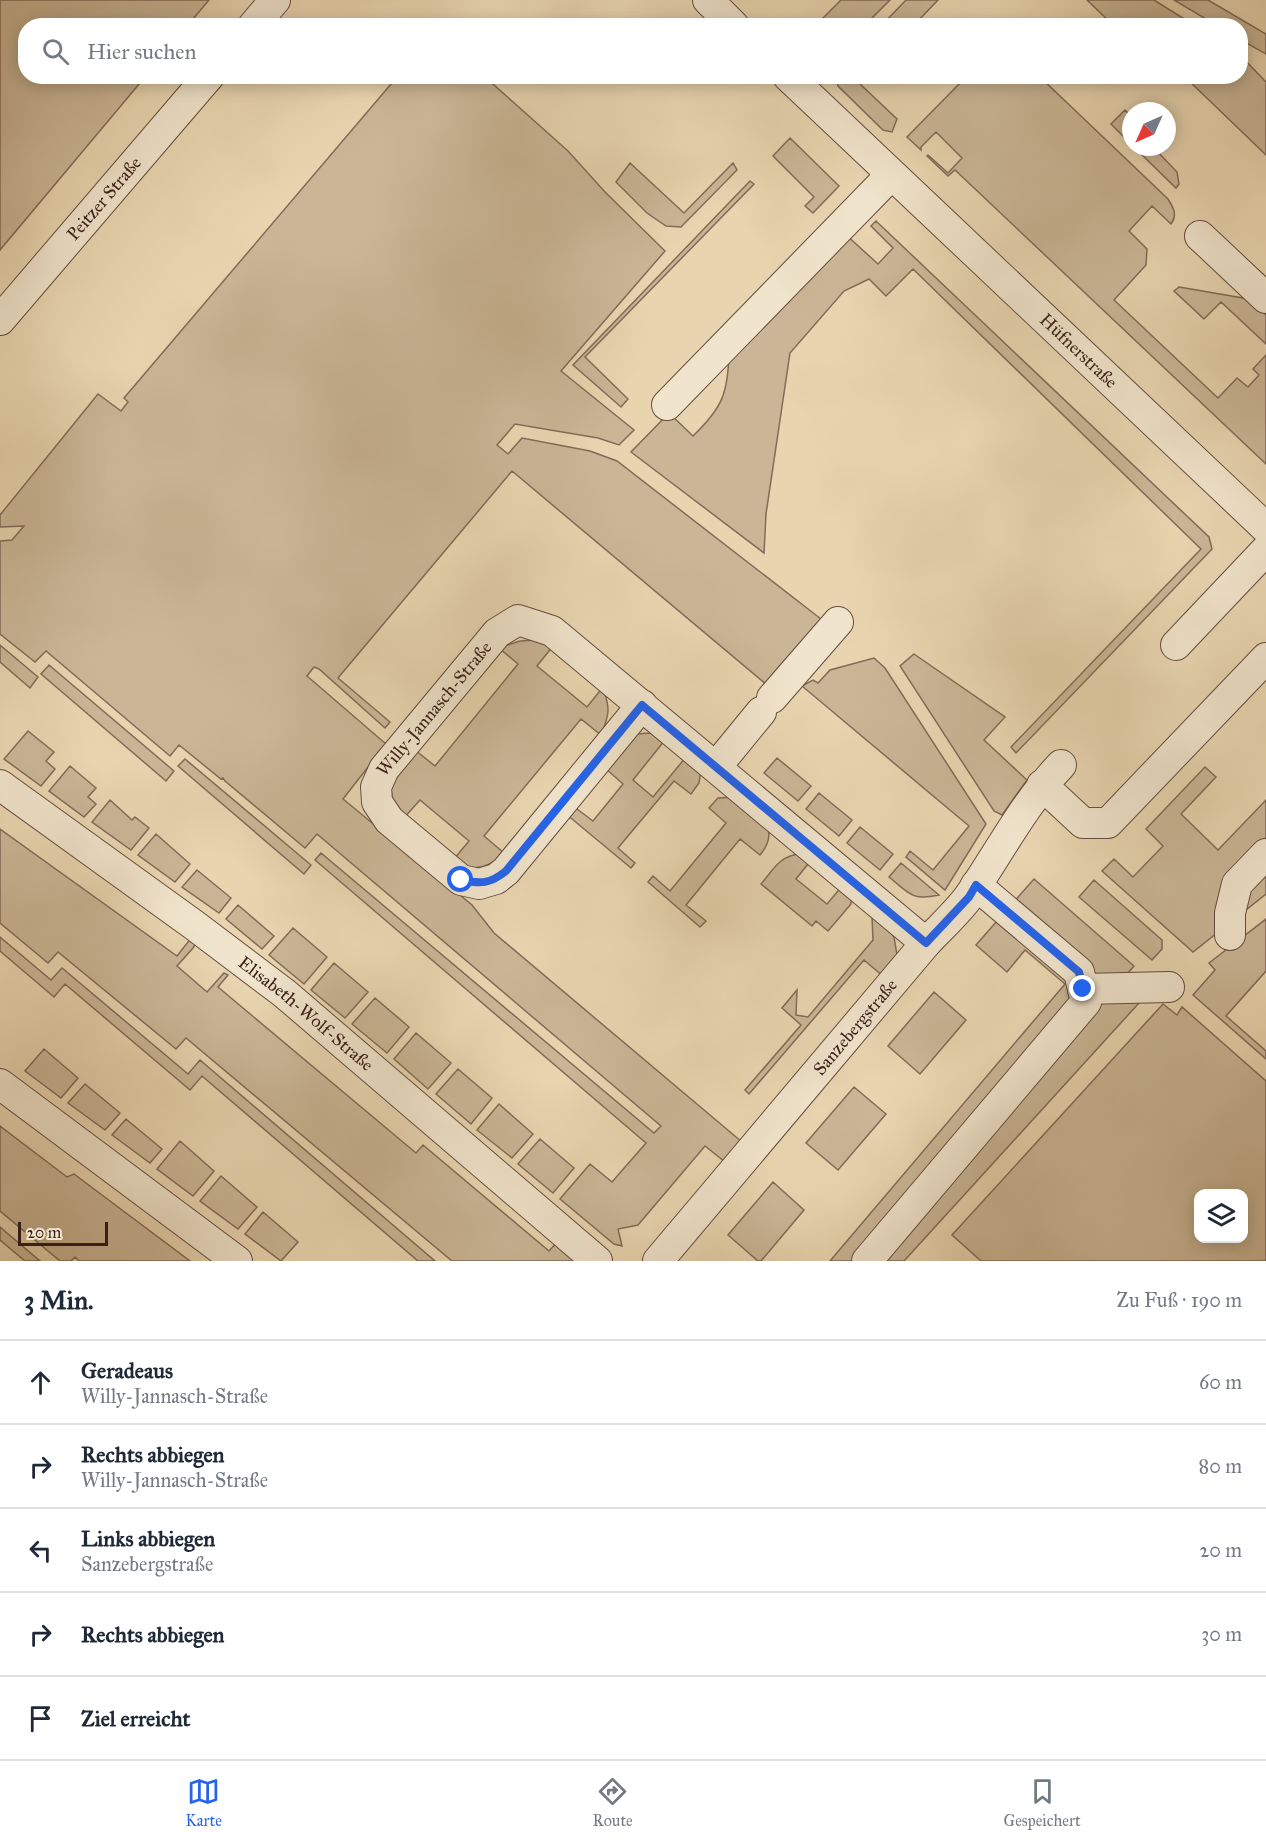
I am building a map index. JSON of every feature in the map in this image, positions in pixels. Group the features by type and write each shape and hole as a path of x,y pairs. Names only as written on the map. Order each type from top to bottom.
{"street":[{"path":"260,18 275,0"},
{"path":"708,0 726,18"},
{"name":"Peitzer Straße","path":"4,306 202,84"},
{"name":"Hüfnerstraße","path":"796,84 1266,528"},
{"path":"668,405 891,175"},
{"path":"1200,236 1266,298"},
{"path":"1176,645 1266,550"},
{"name":"Willy-Jannasch-Straße","path":"642,705 506,871 496,879 479,884 461,880 389,820 377,802 376,787 384,769 401,747 497,633 518,620 552,631 642,705 926,943"},
{"path":"716,767 838,622"},
{"name":"Sanzebergstraße","path":"658,1261 926,943 969,897 1051,775 1083,823 1107,823 1266,658"},
{"name":"Elisabeth-Wolf-Straße","path":"0,785 284,993 597,1261"},
{"path":"1230,935 1230,913 1237,884 1266,854"},
{"path":"867,1261 1086,1002 1079,972 976,885"},
{"path":"1083,989 1169,987"},
{"path":"0,1084 237,1261"}],"shaded area":[{"path":"0,0 209,0 194,18 18,18 18,84 139,84 0,250"},
{"path":"841,0 890,0 872,18 823,18"},
{"path":"906,0 938,0 921,18 889,18"},
{"path":"1087,0 1154,0 1183,18 1106,18"},
{"path":"1174,0 1208,0 1239,18 1204,18"},
{"path":"1248,23 1266,34 1266,54 1248,44"},
{"path":"1248,63 1266,82 1266,155 1192,84 1248,84"},
{"path":"391,84 493,84 568,151 605,192 665,251 561,371 634,430 619,445 598,438 515,424 497,445 508,454 522,438 590,451 617,461 821,619 767,685 512,471 338,678 390,722 385,728 319,669 314,667 307,676 386,744 343,799 472,905 494,933 742,1142 725,1162 705,1146 638,1225 618,1229 622,1246 614,1244 560,1199 590,1164 612,1182 646,1143 315,860 321,853 654,1133 661,1126 317,834 305,848 223,778 221,779 179,745 170,756 46,651 35,662 0,634 0,541 12,540 24,526 0,527 0,515 98,394 121,411 128,402 124,398"},
{"path":"838,84 860,84 897,119 892,132 883,130"},
{"path":"959,84 1047,84 1168,199 1173,208 1171,224 1152,206 1129,231 1147,249 1146,265 1114,300 1218,398 1237,378 1248,387 1259,375 1253,369 1266,355 1266,464 955,170 948,176 927,156 948,173 962,158 936,132 921,147 921,150 907,137"},
{"path":"1122,113 1122,135 1111,124"},
{"path":"790,138 839,186 813,213 805,206 814,197 773,156"},
{"path":"1143,156 1162,156 1177,172 1179,184 1176,188"},
{"path":"630,163 684,213 733,163 737,170 681,227 666,226 647,213 616,182"},
{"path":"750,181 754,184 585,357 628,399 621,407 573,365"},
{"path":"876,221 1209,537 1212,549 1016,753 1011,747 1201,549 913,269 886,296 869,279 844,291 790,353 766,514 764,553 631,452 669,413 693,436 703,426 722,399 727,379 729,353 844,233 878,264 893,248 871,226"},
{"path":"1179,287 1249,299 1266,315 1266,344 1221,302 1204,319 1174,291"},
{"path":"536,640 553,646 537,666 587,707 603,687 608,706 606,721 601,735 581,719 484,836 504,853 486,865 467,867 453,860 469,841 420,800 403,819 392,798 392,782 415,750 435,766 518,664 499,648 520,641"},
{"path":"0,645 38,677 30,688 0,662"},
{"path":"914,654 1005,717 984,740 1027,780 1002,815 994,811 900,666"},
{"path":"874,658 885,668 986,824 945,890 906,857 910,851 933,870 969,826 802,686 813,680 818,683 830,670"},
{"path":"49,665 174,771 166,781 41,674"},
{"path":"28,731 54,752 46,761 55,769 41,786 4,759"},
{"path":"650,733 665,740 633,780 653,797 686,757 701,769 699,783 691,794 674,781 618,848 635,863 631,868 566,814 573,806 593,821 623,784 604,767 636,734"},
{"path":"777,758 811,786 798,801 764,773"},
{"path":"185,759 311,865 304,874 178,766"},
{"path":"70,766 96,788 88,797 96,804 84,817 49,791"},
{"path":"1205,767 1216,777 1181,814 1218,850 1266,800 1266,894 1193,952 1102,871 1114,859 1133,877 1163,846 1146,829"},
{"path":"819,793 852,820 839,836 806,809"},
{"path":"736,797 759,815 768,829 769,837 760,855 740,839 686,905 706,921 700,927 648,882 653,876 670,891 726,823 709,808 718,798"},
{"path":"110,800 132,820 135,817 149,828 131,850 92,822"},
{"path":"860,827 893,854 880,870 847,843"},
{"path":"0,829 177,956 192,937 197,941 177,966 207,992 224,973 228,975 218,987 416,1153 423,1145 549,1251 558,1241 580,1261 452,1261 186,1038 176,1049 58,952 48,963 0,923"},
{"path":"156,834 190,864 175,882 138,855"},
{"path":"800,854 812,859 796,879 827,904 843,885 852,892 851,904 828,931 816,921 812,926 761,884 782,860"},
{"path":"901,863 939,895 923,897 912,895 889,877"},
{"path":"197,870 231,898 219,913 182,887"},
{"path":"1034,879 1134,966 1128,973 1149,992 904,1261 830,1261 1065,984 1025,950 1007,972 976,945"},
{"path":"1094,880 1162,940 1162,949 1152,960 1079,897"},
{"path":"238,905 274,936 262,949 226,919"},
{"path":"872,917 886,925 894,937 897,955 884,977 864,960 749,1094 745,1090 801,1025 782,1008 797,990 796,1015 808,1017 873,940"},
{"path":"1266,919 1266,971 1226,1016 1266,1051 1266,1059 1193,995 1215,970 1209,963"},
{"path":"293,928 327,957 304,984 269,955"},
{"path":"0,937 51,980 62,968 188,1074 200,1060 435,1261 418,1261 202,1076 190,1090 65,984 54,997 0,951"},
{"path":"334,963 368,992 345,1018 311,990"},
{"path":"934,992 966,1020 920,1074 888,1046"},
{"path":"375,998 409,1027 387,1053 352,1024"},
{"path":"1163,1004 1177,1015 1182,1007 1266,1081 1266,1261 981,1261 952,1235"},
{"path":"416,1033 451,1063 428,1089 394,1059"},
{"path":"44,1049 78,1078 61,1098 25,1071"},
{"path":"458,1069 492,1098 471,1124 436,1094"},
{"path":"85,1084 120,1113 105,1130 68,1103"},
{"path":"854,1087 886,1114 838,1170 806,1143"},
{"path":"499,1104 533,1134 512,1158 477,1130"},
{"path":"126,1119 162,1149 150,1163 112,1135"},
{"path":"0,1126 67,1177 74,1174 190,1261 79,1261 75,1257 71,1261 60,1261 0,1211"},
{"path":"540,1139 574,1168 553,1193 518,1164"},
{"path":"180,1141 214,1171 193,1196 157,1169"},
{"path":"221,1176 257,1207 238,1229 200,1201"},
{"path":"773,1182 804,1210 761,1261 758,1261 728,1235"},
{"path":"263,1212 298,1242 281,1261 245,1234"},
{"path":"0,1227 40,1261 25,1261 0,1240"}],"route":[{"path":"461,880 479,884 496,879 506,871 642,705 926,943 969,897 976,885 1079,972 1083,989"}]}
